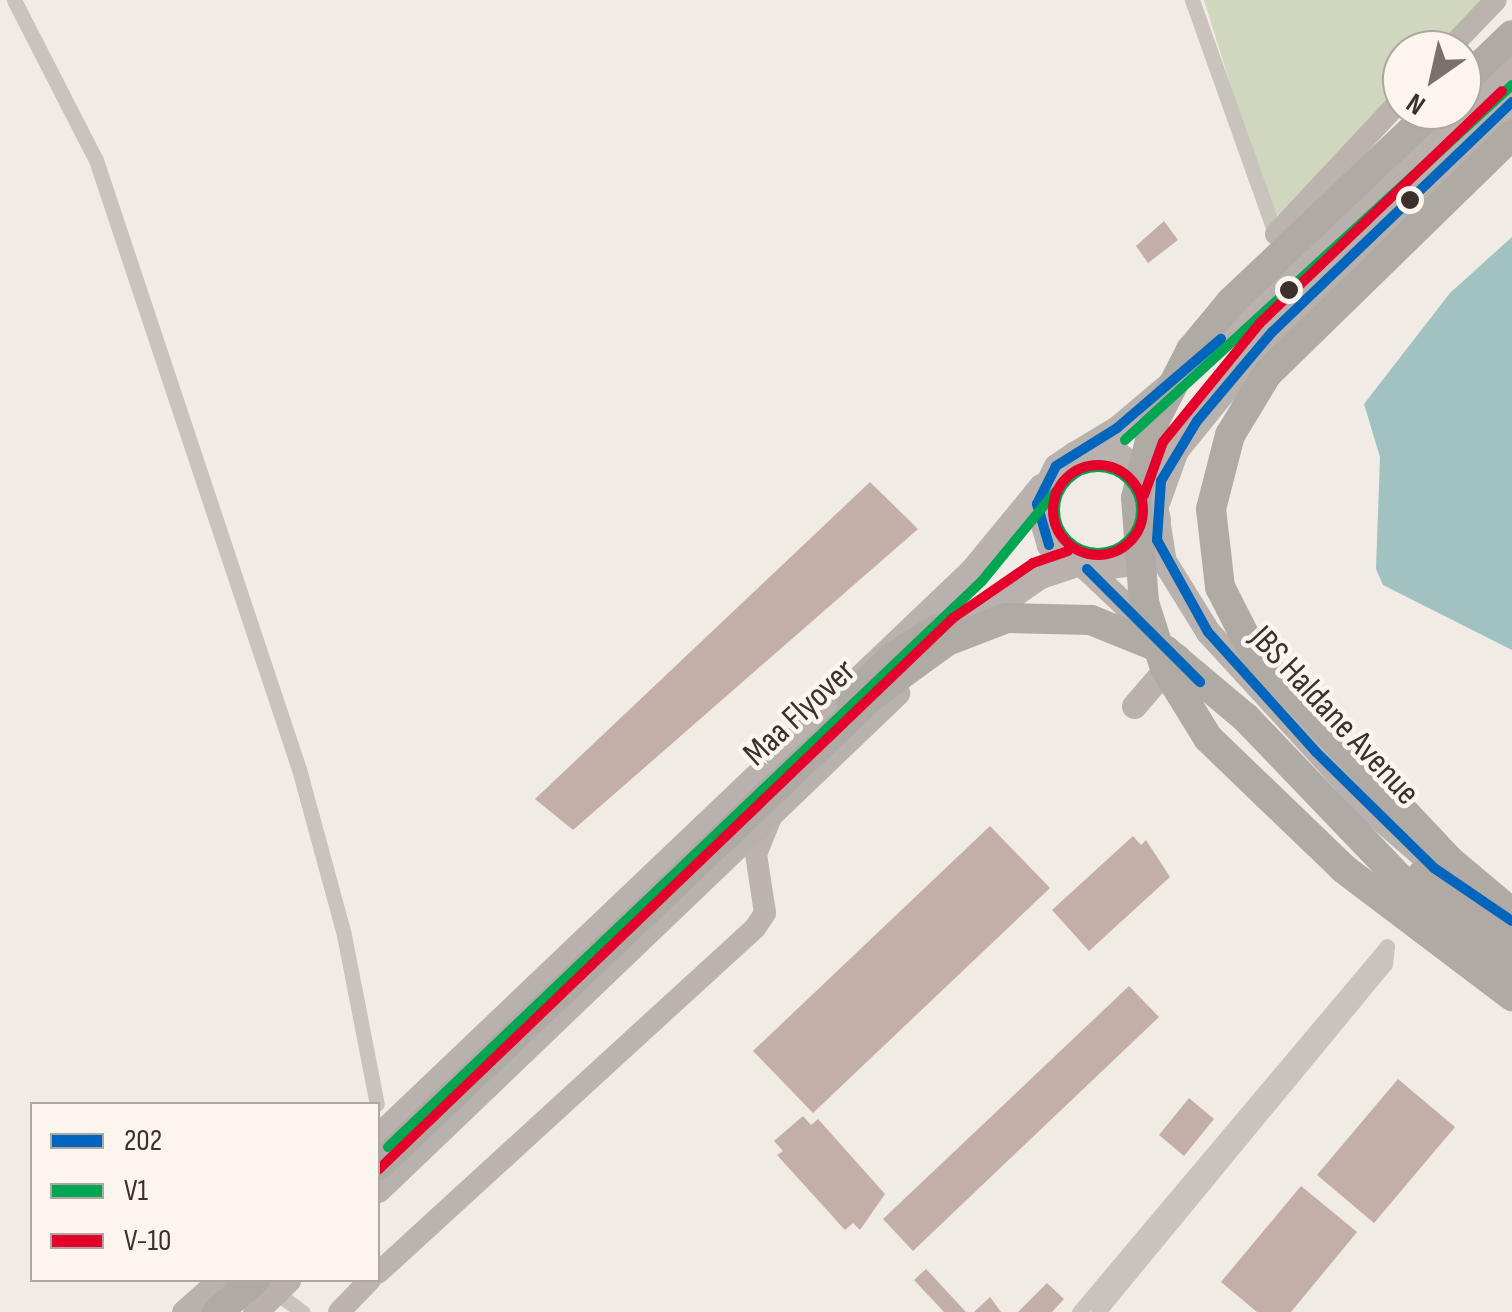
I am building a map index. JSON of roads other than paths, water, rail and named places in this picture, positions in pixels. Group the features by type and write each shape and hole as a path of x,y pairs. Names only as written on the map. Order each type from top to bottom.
{"highway":[{"path":"1482,64 1512,36"},
{"path":"1413,130 1192,350 1142,459 1135,540 1158,652 1208,738 1344,869 1512,996"},
{"path":"1512,135 1267,374 1230,435 1211,508 1220,587 1253,652 1450,861 1512,913"},
{"name":"Maa Flyover","path":"380,1124 893,657 938,628 1014,602 1117,608 1188,642 1413,867 1512,939"},
{"name":"Maa Flyover","path":"380,1164 874,694 947,641 1007,618 1091,620 1165,650 1236,708 1408,888 1512,965"},
{"path":"197,1312 231,1282"},
{"path":"217,1312 273,1284"}],"main road":[{"path":"380,1124 972,570 1043,484 1074,454 1117,428 1288,276 1512,64"},
{"path":"380,1188 964,630 1030,582 1080,567 1125,564 1152,538 1176,450 1272,332 1512,102"},
{"path":"1074,454 1096,449 1126,458 1150,480 1158,510"},
{"path":"1043,484 1039,526 1176,656 1412,907 1512,976"},
{"name":"JBS Haldane Avenue","path":"1158,510 1175,583 1236,664 1375,814 1434,868 1512,921"},
{"path":"1134,706 1176,656"},
{"path":"184,1312 218,1282"},
{"path":"255,1312 273,1284"}],"street":[{"path":"14,0 96,160 299,770 373,1102"},
{"path":"1192,0 1288,276"},
{"path":"1467,30 1496,0"},
{"path":"1276,234 1382,120"},
{"path":"380,1271 755,928 765,912 756,854 772,815"},
{"path":"1079,1312 1387,946 1385,964 1098,1312"},
{"path":"339,1312 368,1282"},
{"path":"273,1284 303,1312"}],"water":[{"path":"1512,237 1512,650 1383,585 1376,569 1380,457 1364,404 1450,293"}]}
